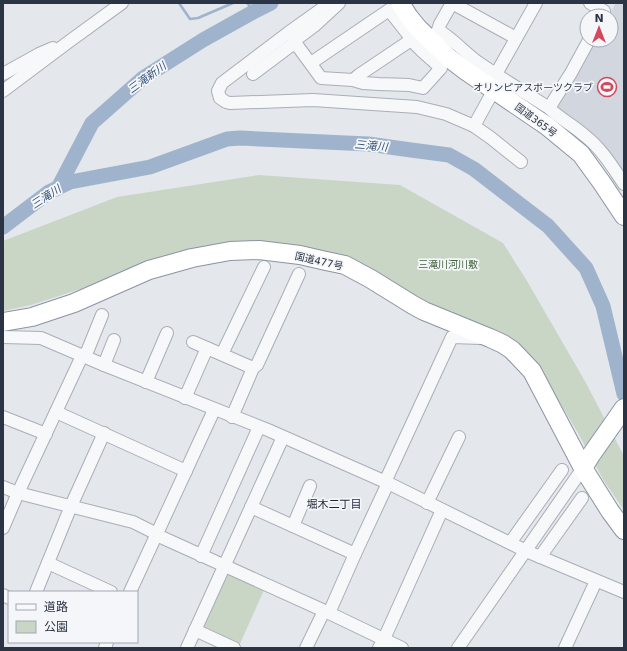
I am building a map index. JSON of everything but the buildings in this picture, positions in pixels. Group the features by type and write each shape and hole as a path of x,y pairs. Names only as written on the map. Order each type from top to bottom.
{"highway":[{"name":"国道365号","path":"400,3 418,28 449,58 466,72 547,126 582,154 624,216"},
{"name":"国道477号","path":"3,322 32,317 74,303 148,270 192,258 230,251 259,250 326,260 345,265 424,311 490,338 512,350 532,371 587,462"},
{"path":"624,408 587,462 610,511 624,530"}],"street":[{"path":"3,91 122,3"},
{"path":"330,3 222,83 218,91 220,98 230,103 313,100 417,107 446,114 474,126 521,162"},
{"path":"311,63 389,10 411,40 442,68 423,88 409,85 364,83 353,80 321,78 294,41 314,26 339,3"},
{"path":"516,38 452,3 438,30 479,63 549,108 557,116 594,143 605,155 624,184"},
{"path":"496,74 536,3"},
{"path":"590,3 601,8"},
{"path":"353,80 411,40"},
{"path":"3,74 39,54 67,43"},
{"path":"253,74 289,47 296,44"},
{"path":"549,108 585,48"},
{"path":"474,126 491,95"},
{"path":"222,354 264,267"},
{"path":"232,417 253,368 257,364 299,274"},
{"path":"3,528 82,356 87,352 102,315"},
{"path":"146,382 167,333"},
{"path":"3,337 41,338 104,366 259,427 386,483 526,551 624,592"},
{"path":"306,648 355,554 452,337 490,338"},
{"path":"104,366 114,340"},
{"path":"193,342 253,368"},
{"path":"185,398 207,348"},
{"path":"130,591 214,410"},
{"path":"56,412 186,471"},
{"path":"3,417 46,434"},
{"path":"202,556 259,427"},
{"path":"36,591 71,506 104,434"},
{"path":"187,648 283,437"},
{"path":"427,503 459,437"},
{"path":"458,648 587,462"},
{"path":"510,543 562,470"},
{"path":"293,526 310,486"},
{"path":"3,487 18,493 133,522 202,556 326,612 382,644 402,648"},
{"path":"540,557 582,498"},
{"path":"251,507 355,554"},
{"path":"382,644 442,510"},
{"path":"48,563 109,591"},
{"path":"565,648 596,581"},
{"path":"195,630 234,648"}],"shaded area":[{"path":"616,3 624,3 624,175 556,107 591,48 619,48 619,8 613,8"}],"green space":[{"name":"三滝川河川敷","path":"259,175 400,185 503,243 527,281 586,383 624,456 624,510 604,481 578,433 536,363 346,256 257,241 175,255 102,282 31,305 3,311 3,241 117,197"},
{"path":"225,574 229,574 264,590 239,646 202,629 201,626"}],"waterway":[{"path":"179,3 190,19 198,18 233,3"},
{"path":"247,3 255,11"},
{"name":"三滝新川","path":"58,188 92,123 143,78 203,40 271,3"},
{"name":"三滝川","path":"3,227 49,192 70,182 150,167 227,139 240,138 368,144 449,155 474,169 548,226 586,268 603,306 624,394"}],"place":[{"name":"オリンピアスポーツクラブ","path":"607,87"}],"district":[{"name":"堀木二丁目","path":"334,504"}]}
